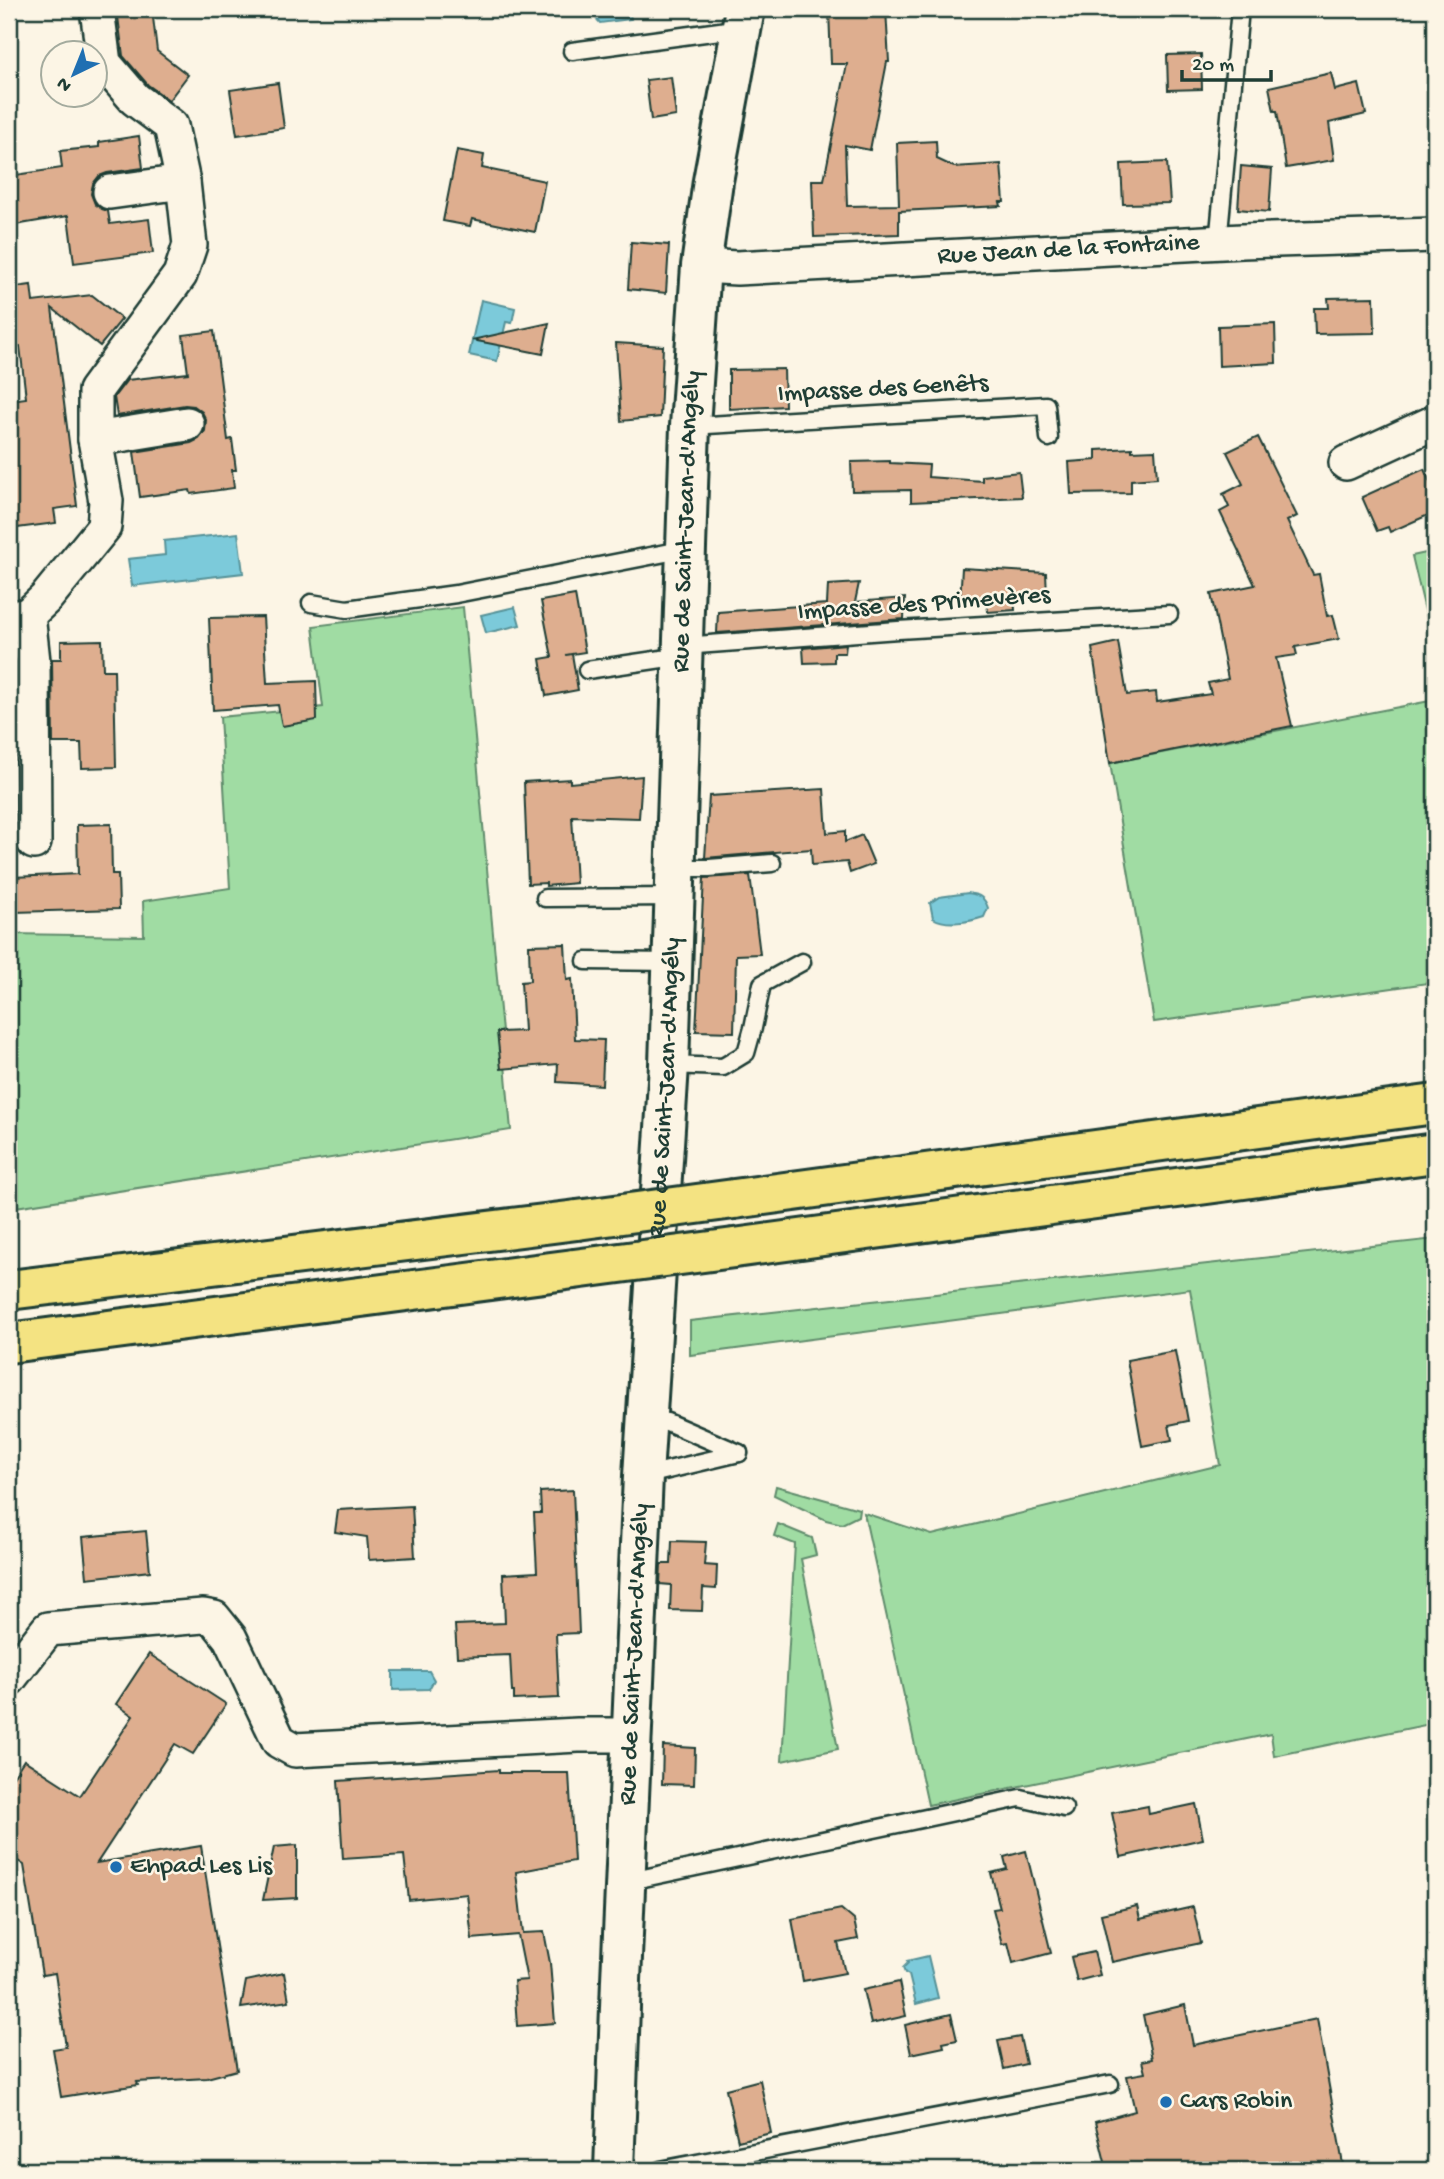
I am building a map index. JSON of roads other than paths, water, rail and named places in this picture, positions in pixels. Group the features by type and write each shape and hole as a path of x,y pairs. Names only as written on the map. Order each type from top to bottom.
{"highway":[{"path":"1341,1117 1435,1096"},
{"path":"9,1290 577,1220 1435,1104"},
{"path":"9,1343 1435,1153"},
{"path":"1392,1159 1435,1172"}],"main road":[{"name":"Rue de Saint-Jean-d'Angély","path":"614,2170 643,1476 669,1065 691,426 701,266 713,181 743,18"}],"street":[{"path":"34,842 33,661 18,617 46,598 104,527 106,501 95,439 95,391 180,275 190,245 183,182 171,126 135,99 104,63 97,9"},
{"path":"110,191 183,182"},
{"name":"Rue Jean de la Fontaine","path":"701,266 737,268 1218,243 1435,235"},
{"path":"1346,463 1435,422"},
{"path":"95,439 187,424"},
{"path":"9,1679 48,1629 203,1616 214,1618 230,1638 279,1741 295,1750 578,1735 632,1735"}],"lane":[{"path":"1218,243 1240,9"},
{"path":"572,51 743,18"},
{"name":"Impasse des Genêts","path":"691,426 1046,405 1049,438"},
{"path":"311,603 347,609 456,594 686,549"},
{"name":"Impasse des Primevères","path":"587,670 683,651 898,630 1169,614"},
{"path":"545,898 676,883 709,868 772,863"},
{"path":"586,961 673,962"},
{"path":"669,1065 723,1067 746,1053 762,984 802,962"},
{"path":"643,1476 738,1453 667,1422 646,1420"},
{"path":"625,1882 1020,1798 1064,1808"},
{"path":"660,2170 1110,2084"}],"water":[{"path":"598,9 629,9 631,19 600,23 593,15"},
{"path":"481,300 515,308 512,323 506,322 497,361 469,355"},
{"path":"238,533 243,573 132,586 128,559 165,555 164,541"},
{"path":"515,607 520,625 486,633 481,615"},
{"path":"968,893 978,895 985,901 988,908 984,917 951,923 933,918 930,903 939,897"},
{"path":"393,1671 429,1671 434,1680 429,1689 393,1690"},
{"path":"928,1956 938,1998 916,2004 909,1975 903,1968 907,1961"}],"place":[{"name":"Ehpad Les Lis","path":"116,1867"},
{"name":"Cars Robin","path":"1166,2102"}]}
